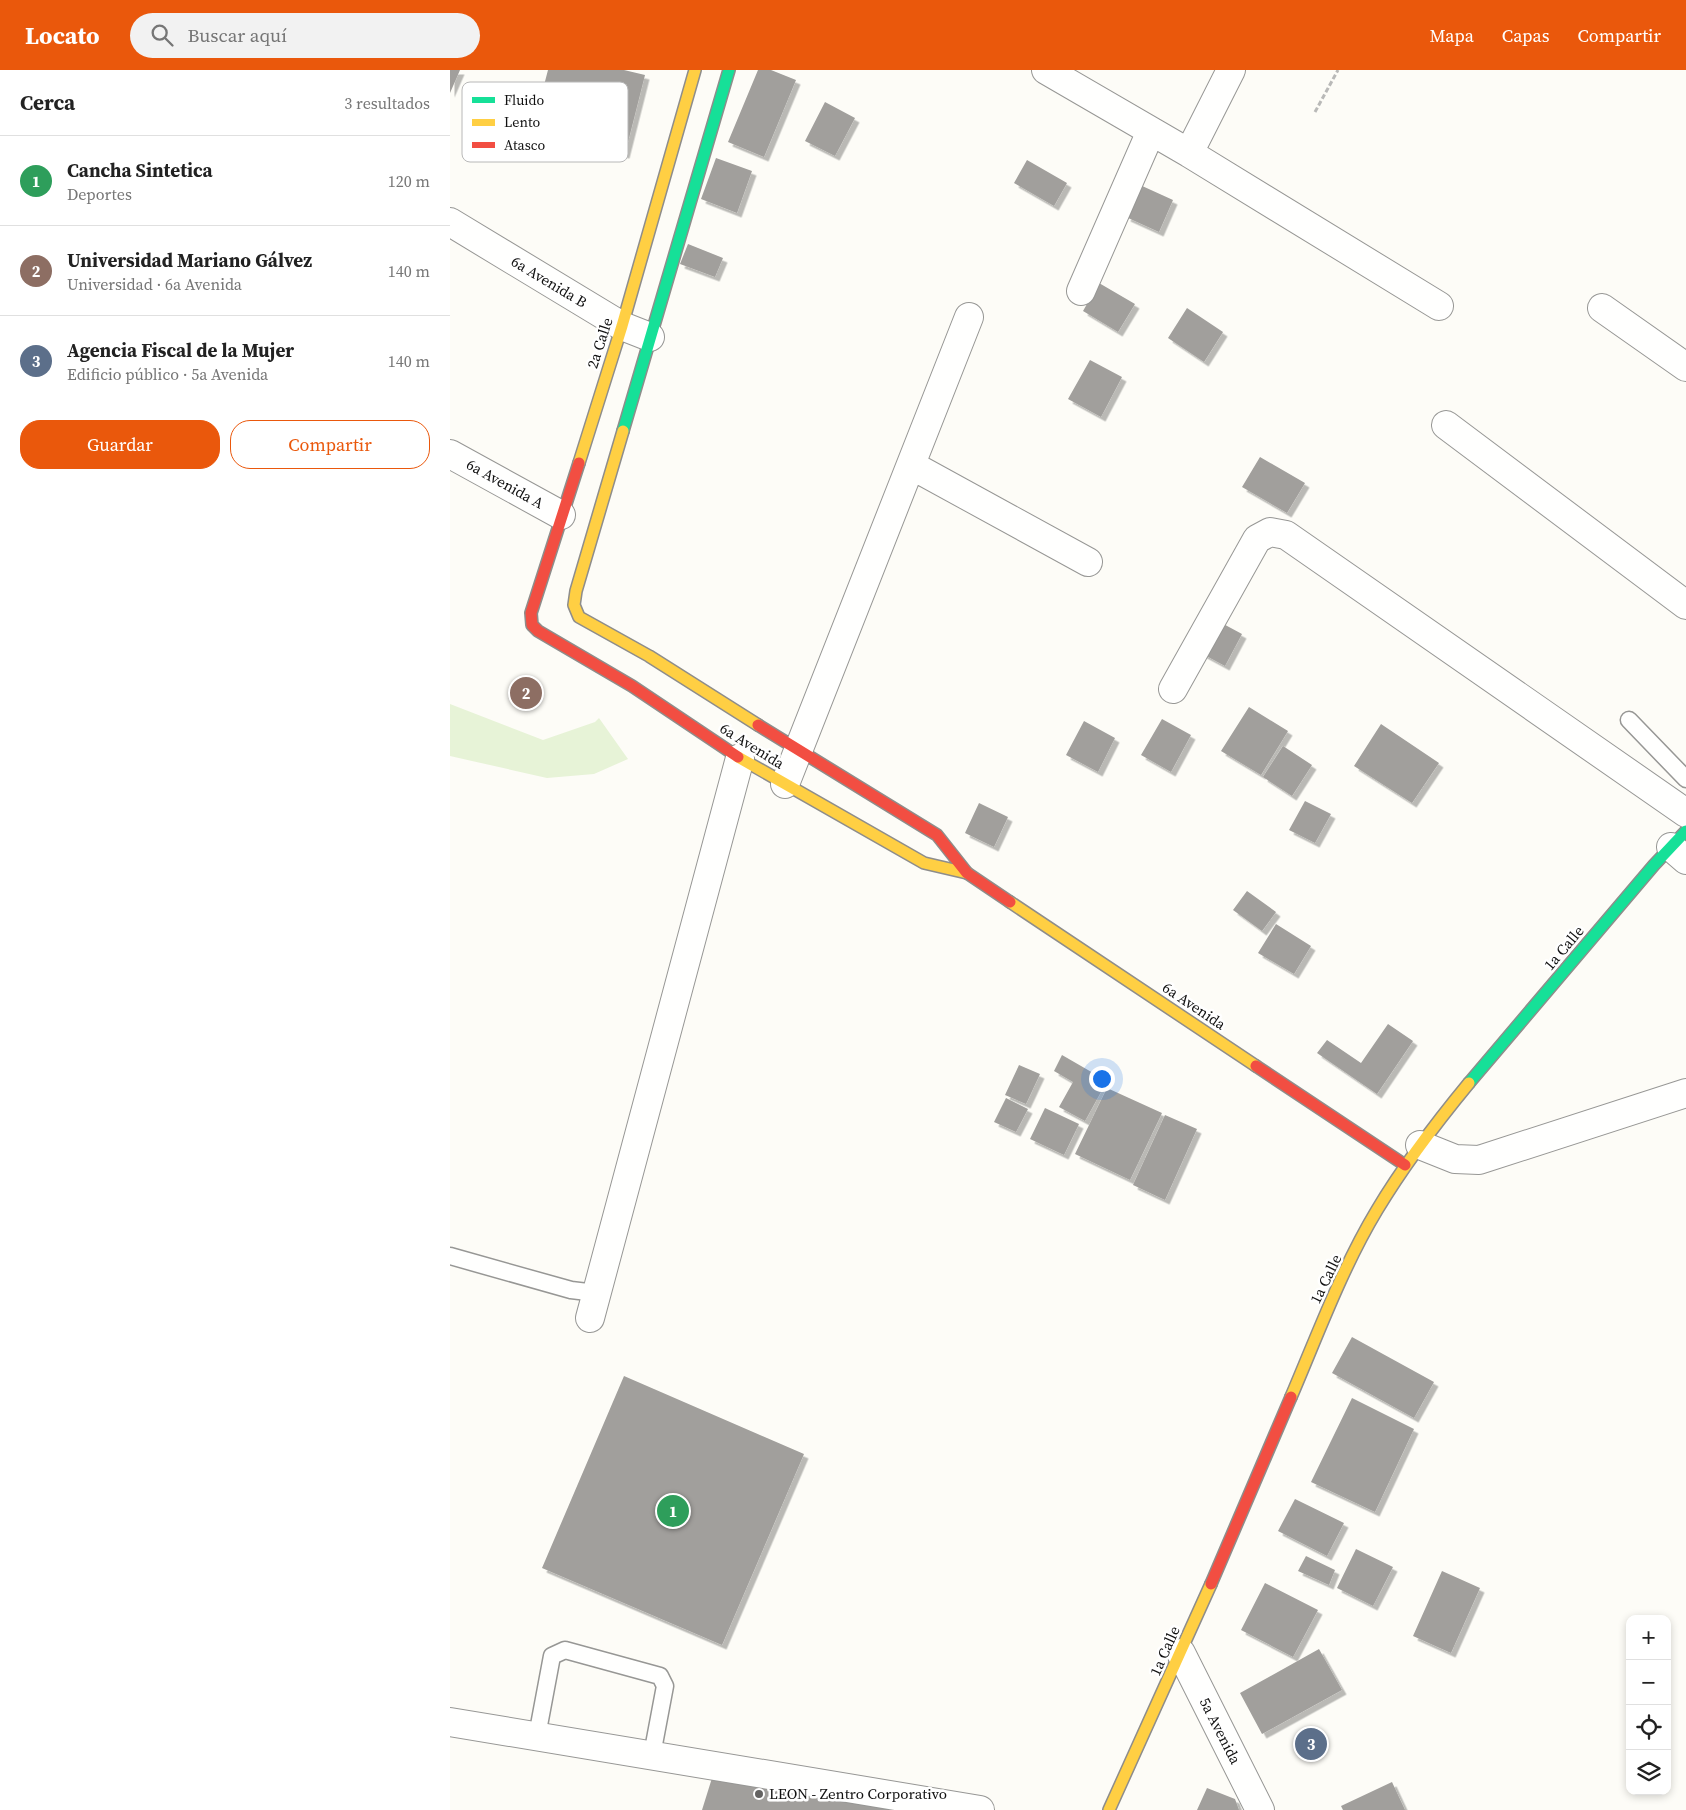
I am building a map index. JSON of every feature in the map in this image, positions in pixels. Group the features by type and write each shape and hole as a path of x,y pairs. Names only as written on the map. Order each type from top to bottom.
{"street":[{"name":"2a Calle","path":"532,624 532,614 561,515 622,326 695,70"},
{"path":"650,337 730,70"},
{"path":"1046,70 1151,130 1439,306"},
{"path":"1189,153 1232,70"},
{"path":"1081,291 1151,130"},
{"name":"6a Avenida B","path":"450,222 622,326 650,337"},
{"path":"1602,308 1686,367"},
{"path":"785,784 969,317"},
{"name":"6a Avenida","path":"650,337 576,591 574,605 579,617 649,656 697,688 937,835 967,872 1413,1155"},
{"path":"1446,425 1686,605"},
{"name":"6a Avenida A","path":"450,454 561,515"},
{"path":"911,465 1088,562"},
{"path":"1173,689 1257,539 1270,532 1286,535 1686,813"},
{"name":"6a Avenida","path":"532,624 538,631 632,686 740,758 785,784 924,863 967,872"},
{"path":"593,1306 740,758"},
{"name":"1a Calle","path":"1109,1810 1181,1652 1333,1298 1376,1211 1413,1155 1454,1101 1681,846"},
{"path":"1413,1155 1478,1160 1686,1094"},
{"name":"5a Avenida","path":"1181,1652 1260,1810"},
{"path":"450,1722 980,1810"}],"lane":[{"path":"1629,720 1686,779"},
{"path":"450,1256 571,1290 593,1306"},
{"path":"537,1736 552,1656 565,1650 660,1676 664,1680 665,1686 652,1755"}],"path":[{"path":"1315,112 1338,70"}],"green space":[{"path":"450,704 543,740 595,722 599,718 628,759 594,774 547,778 450,756"}],"building":[{"path":"450,70 460,70 450,93"},
{"path":"548,70 624,70 645,75 628,142 628,82 545,82"},
{"path":"758,70 771,70 796,80 764,157 728,142"},
{"path":"825,102 855,118 835,156 805,141"},
{"path":"716,158 752,171 737,213 701,199"},
{"path":"1027,160 1067,183 1054,206 1014,183"},
{"path":"1140,185 1173,200 1159,232 1126,217"},
{"path":"688,244 723,258 715,277 680,264"},
{"path":"1099,283 1135,304 1118,332 1083,311"},
{"path":"1187,308 1223,332 1204,362 1168,338"},
{"path":"1090,360 1122,377 1101,417 1068,399"},
{"path":"1260,457 1305,483 1287,513 1242,487"},
{"path":"1216,620 1242,634 1225,666 1199,652"},
{"path":"1249,707 1288,731 1261,775 1221,751"},
{"path":"1162,719 1191,735 1171,772 1141,755"},
{"path":"1084,721 1115,738 1098,772 1066,755"},
{"path":"1381,724 1439,763 1412,803 1354,766"},
{"path":"1283,746 1312,765 1292,796 1263,777"},
{"path":"1305,801 1331,814 1315,843 1289,830"},
{"path":"979,803 1008,817 994,847 965,833"},
{"path":"1247,891 1276,912 1262,931 1233,910"},
{"path":"1276,924 1311,946 1294,974 1258,953"},
{"path":"1388,1024 1413,1041 1377,1094 1317,1053 1327,1040 1361,1063"},
{"path":"1062,1055 1107,1081 1085,1121 1059,1107 1073,1082 1054,1071"},
{"path":"1019,1065 1040,1074 1026,1104 1005,1095"},
{"path":"1107,1088 1162,1113 1130,1180 1075,1154"},
{"path":"1006,1098 1028,1109 1016,1132 994,1122"},
{"path":"1045,1108 1079,1124 1064,1155 1030,1139"},
{"path":"1165,1115 1197,1129 1165,1200 1133,1185"},
{"path":"1352,1337 1434,1382 1414,1418 1332,1373"},
{"path":"624,1376 804,1454 722,1645 542,1568"},
{"path":"1352,1398 1414,1429 1375,1512 1311,1482"},
{"path":"1295,1499 1344,1523 1327,1556 1278,1531"},
{"path":"1356,1549 1393,1567 1373,1606 1337,1588"},
{"path":"1306,1556 1335,1570 1329,1585 1298,1571"},
{"path":"1442,1571 1480,1588 1451,1653 1413,1636"},
{"path":"1265,1583 1318,1610 1293,1657 1241,1630"},
{"path":"1319,1649 1342,1690 1262,1734 1240,1693"},
{"name":"LEON - Zentro Corporativo","path":"712,1778 904,1810 702,1810"},
{"path":"1392,1782 1405,1810 1343,1810 1341,1806"},
{"path":"1207,1788 1235,1799 1239,1810 1197,1810"}],"traffic: fast":[{"path":"623,431 729,70"},
{"path":"1469,1083 1654,865 1686,831"}],"traffic: slow":[{"path":"579,463 622,326 695,70"},
{"path":"623,431 576,591 574,605 579,617 649,656 758,725"},
{"path":"738,757 924,863 967,873"},
{"path":"1010,902 1256,1066"},
{"path":"1291,1397 1331,1302 1364,1232 1409,1161 1469,1083"},
{"path":"1109,1810 1211,1584"}],"traffic: jam":[{"path":"579,463 531,613 532,625 538,631 632,686 738,757"},
{"path":"758,725 937,835 967,873 1010,902"},
{"path":"1256,1066 1405,1165"},
{"path":"1211,1584 1291,1397"}],"place":[{"name":"Universidad Mariano Gálvez","path":"526,693"},
{"name":"Cancha Sintetica","path":"673,1511"},
{"name":"Agencia Fiscal de la Mujer","path":"1311,1744"},
{"name":"LEON - Zentro Corporativo","path":"759,1794"}]}
